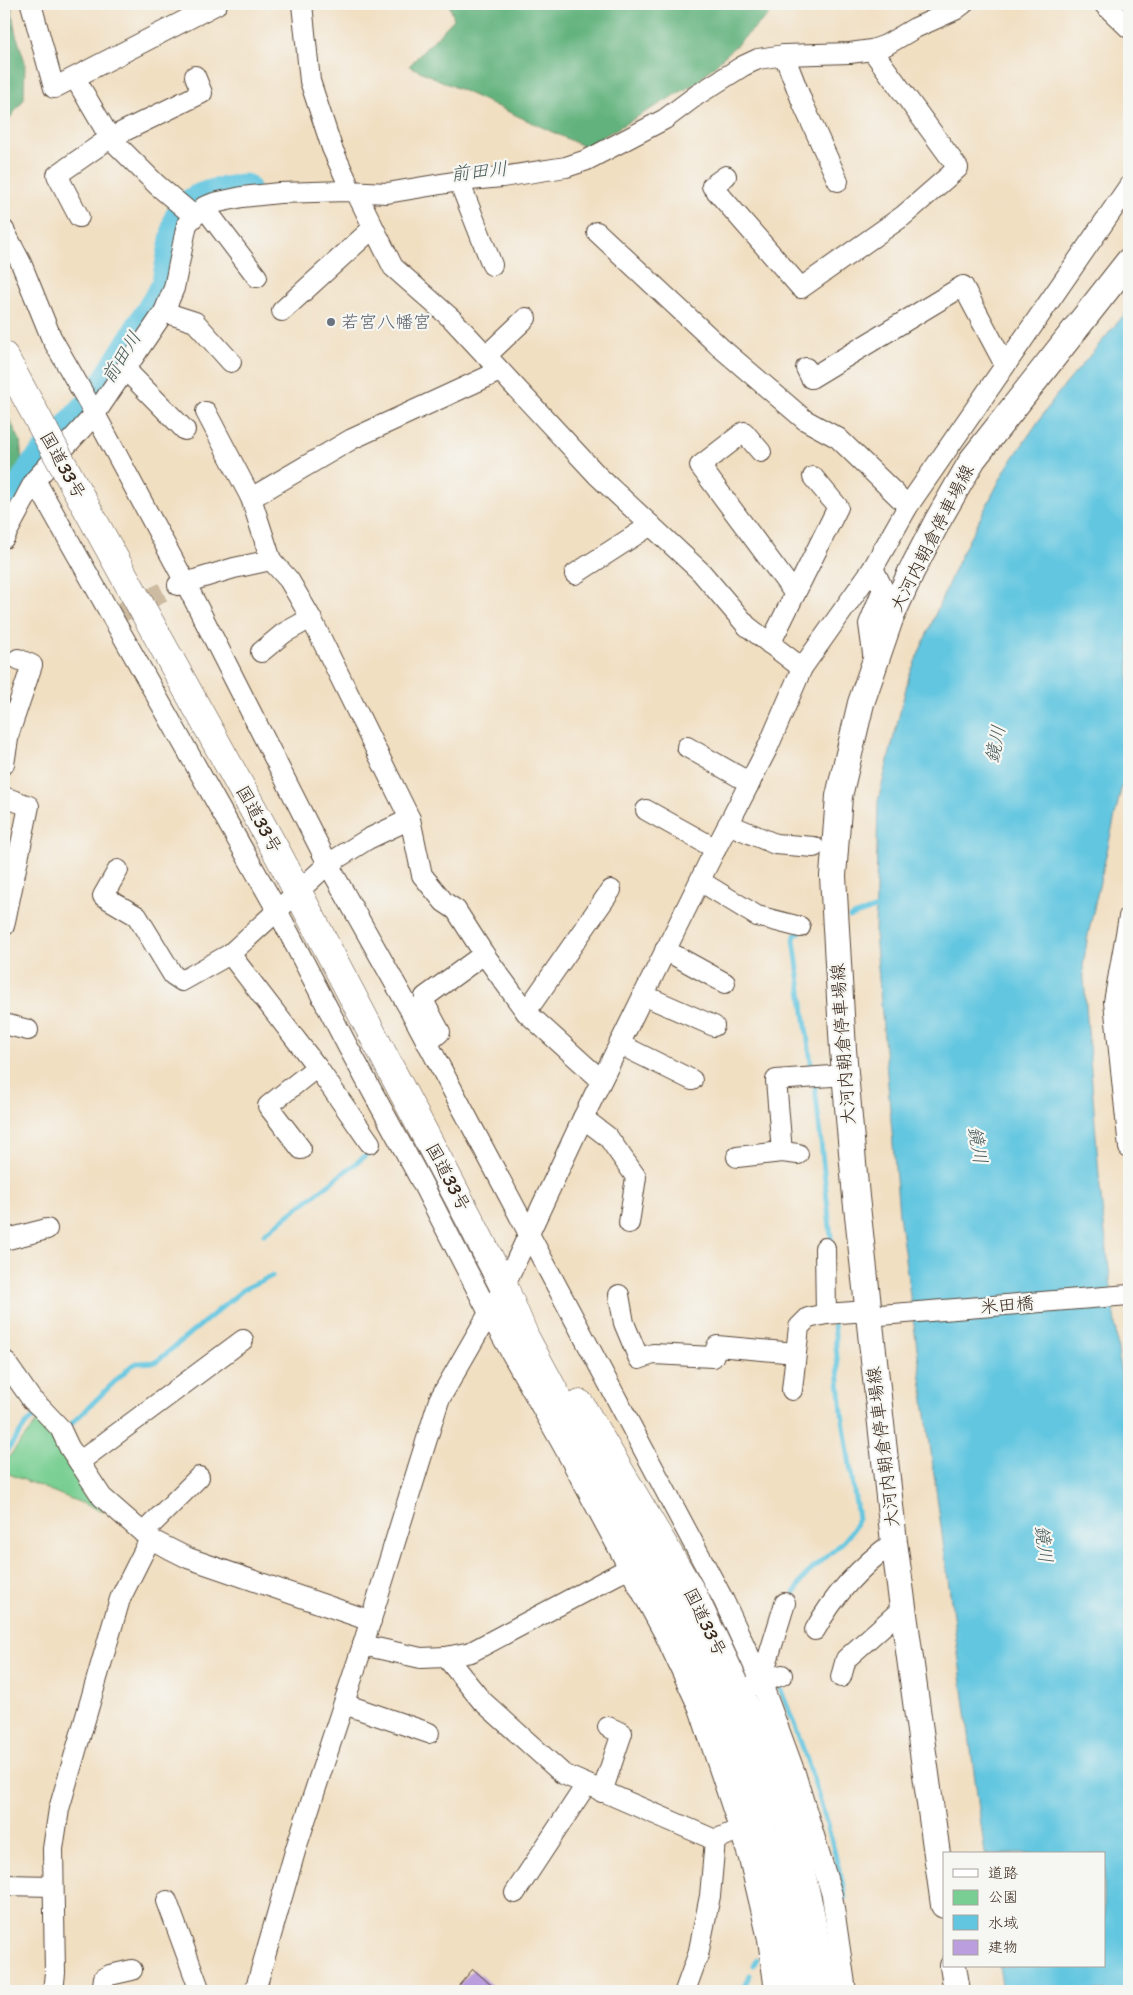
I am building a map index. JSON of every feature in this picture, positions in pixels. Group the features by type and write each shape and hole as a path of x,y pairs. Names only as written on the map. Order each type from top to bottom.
{"highway":[{"name":"国道33号","path":"4,356 298,893 504,1287 525,1337 671,1609 763,1747 789,1824 809,1907 824,1991"},
{"name":"国道33号","path":"728,1696 731,1733 761,1826 785,1915 797,1991"}],"main road":[{"name":"大河内朝倉停車場線","path":"943,1898 894,1542 873,1314 845,1075 833,876 839,796 861,703 890,620 911,572 938,520 973,459 1129,261"},
{"path":"953,1968 956,1991"}],"street":[{"path":"31,4 54,88 217,4"},
{"path":"302,4 310,81 332,148 350,188 393,267 453,320 598,476 701,572 747,626 802,668"},
{"path":"192,210 242,197 350,188 387,193 459,181 566,168 587,160 665,119 697,95 743,66 758,59 784,55 850,53 872,50 886,45 915,28 955,10 963,4"},
{"path":"1104,4 1129,28"},
{"path":"726,176 712,186 800,288 903,216 958,168 872,50"},
{"path":"784,55 803,104 838,181"},
{"path":"79,217 57,175 110,138 202,93 195,76"},
{"path":"75,78 110,138 156,185 192,210 257,278"},
{"path":"459,181 492,265"},
{"path":"255,1991 296,1848 364,1644 439,1400 490,1315 504,1287 601,1080 768,747 802,668 873,568 908,506 1129,186"},
{"path":"4,538 35,480 95,414 164,312 174,288 187,224 192,210"},
{"path":"282,311 373,228"},
{"path":"4,230 21,263 52,337 95,414 328,864 427,1043 720,1592 740,1829 749,1858 768,1939 775,1991"},
{"path":"597,232 720,348 806,420 838,438 908,506"},
{"path":"806,368 811,378 963,286 1005,365"},
{"path":"164,312 195,322 231,362"},
{"path":"486,356 526,318"},
{"path":"126,370 185,430"},
{"path":"251,498 352,439 500,371"},
{"path":"206,412 251,498 271,560 289,580 311,618 410,819 422,875 444,902 456,910 484,954 526,1012 601,1080"},
{"path":"761,452 744,432 700,466 795,594"},
{"path":"770,644 838,507 813,477"},
{"path":"35,480 115,616 278,912 490,1315 664,1633 728,1696 795,1773 832,1896 846,1991"},
{"path":"575,574 651,525"},
{"path":"181,583 271,560"},
{"path":"873,568 882,589 869,624 875,663"},
{"path":"260,652 284,633 311,618"},
{"path":"4,764 9,733 10,707 32,665 18,659"},
{"path":"687,747 750,784"},
{"path":"4,798 29,806 4,926"},
{"path":"646,810 716,849"},
{"path":"118,870 103,896 137,916 173,975 182,981 230,954 278,912 328,864 368,838 410,819"},
{"path":"728,824 775,844 814,847"},
{"path":"700,881 757,916 800,927"},
{"path":"526,1012 611,890"},
{"path":"1129,917 1114,1002 1129,1148"},
{"path":"665,950 725,983"},
{"path":"230,954 317,1067 370,1143"},
{"path":"427,1043 440,1032 425,1004 425,997 484,954"},
{"path":"643,995 714,1026"},
{"path":"4,1024 28,1030"},
{"path":"619,1044 692,1080"},
{"path":"301,1149 268,1106 317,1067"},
{"path":"737,1157 790,1153 776,1080 845,1075"},
{"path":"583,1118 608,1137 636,1177 629,1223"},
{"path":"4,1240 47,1229"},
{"path":"825,1248 826,1314"},
{"path":"618,1295 624,1323 639,1359 653,1354 713,1358 717,1346 796,1353"},
{"name":"米田橋","path":"792,1390 799,1327 808,1318 826,1314 873,1314 1129,1296"},
{"path":"80,1462 242,1340"},
{"path":"4,1360 32,1400 60,1428 102,1497 147,1536 188,1558 371,1621"},
{"path":"53,1991 55,1973 52,1849 60,1809 120,1599 147,1536 199,1477"},
{"path":"815,1630 827,1607 833,1600 873,1558 894,1542"},
{"path":"364,1644 421,1658 446,1657 471,1652 629,1568"},
{"path":"728,1696 785,1603"},
{"path":"841,1677 846,1659 903,1608"},
{"path":"446,1657 481,1700 563,1774 715,1840 740,1829"},
{"path":"728,1696 782,1675"},
{"path":"344,1704 429,1733"},
{"path":"515,1893 594,1789 622,1732"},
{"path":"685,1991 698,1955 710,1896 715,1840"},
{"path":"4,1885 53,1886"},
{"path":"166,1900 200,1991"},
{"path":"102,1991 104,1978 132,1970"}],"green space":[{"path":"4,4 11,4 15,31 25,62 24,99 4,126"},
{"path":"449,4 780,4 696,83 585,147 409,66 454,19"},
{"path":"4,409 20,440 22,463 4,500"},
{"path":"39,1419 104,1512 4,1472 4,1463"}],"water":[{"name":"鏡川","path":"1129,309 1129,754 1088,935 1083,966 1100,1188 1129,1449 1129,1991 1003,1991 999,1968 1106,1968 1106,1852 985,1852 899,1214 875,933 878,801 909,676 958,561 1005,470 1055,397"}],"building":[{"path":"473,1969 498,1991 454,1991"}],"waterway":[{"name":"前田川","path":"105,383 165,287 178,219 183,210 197,199 206,195 245,188"},
{"name":"前田川","path":"15,497 33,467 85,409"},
{"path":"850,917 882,906"},
{"path":"799,933 795,935 794,940 812,1070"},
{"path":"815,1086 832,1247"},
{"path":"264,1234 373,1150"},
{"path":"68,1427 131,1366 137,1363 156,1362 244,1289 272,1276"},
{"path":"791,1604 801,1582 810,1571 841,1544 854,1528 858,1518 842,1413 834,1324"},
{"path":"4,1455 27,1423 36,1416"},
{"path":"777,1681 814,1781 832,1842 845,1898"},
{"path":"754,1965 756,1960"},
{"path":"741,1991 750,1975"}],"tunnel":[{"path":"118,614 178,585"}],"place":[{"name":"若宮八幡宮","path":"331,322"}]}
